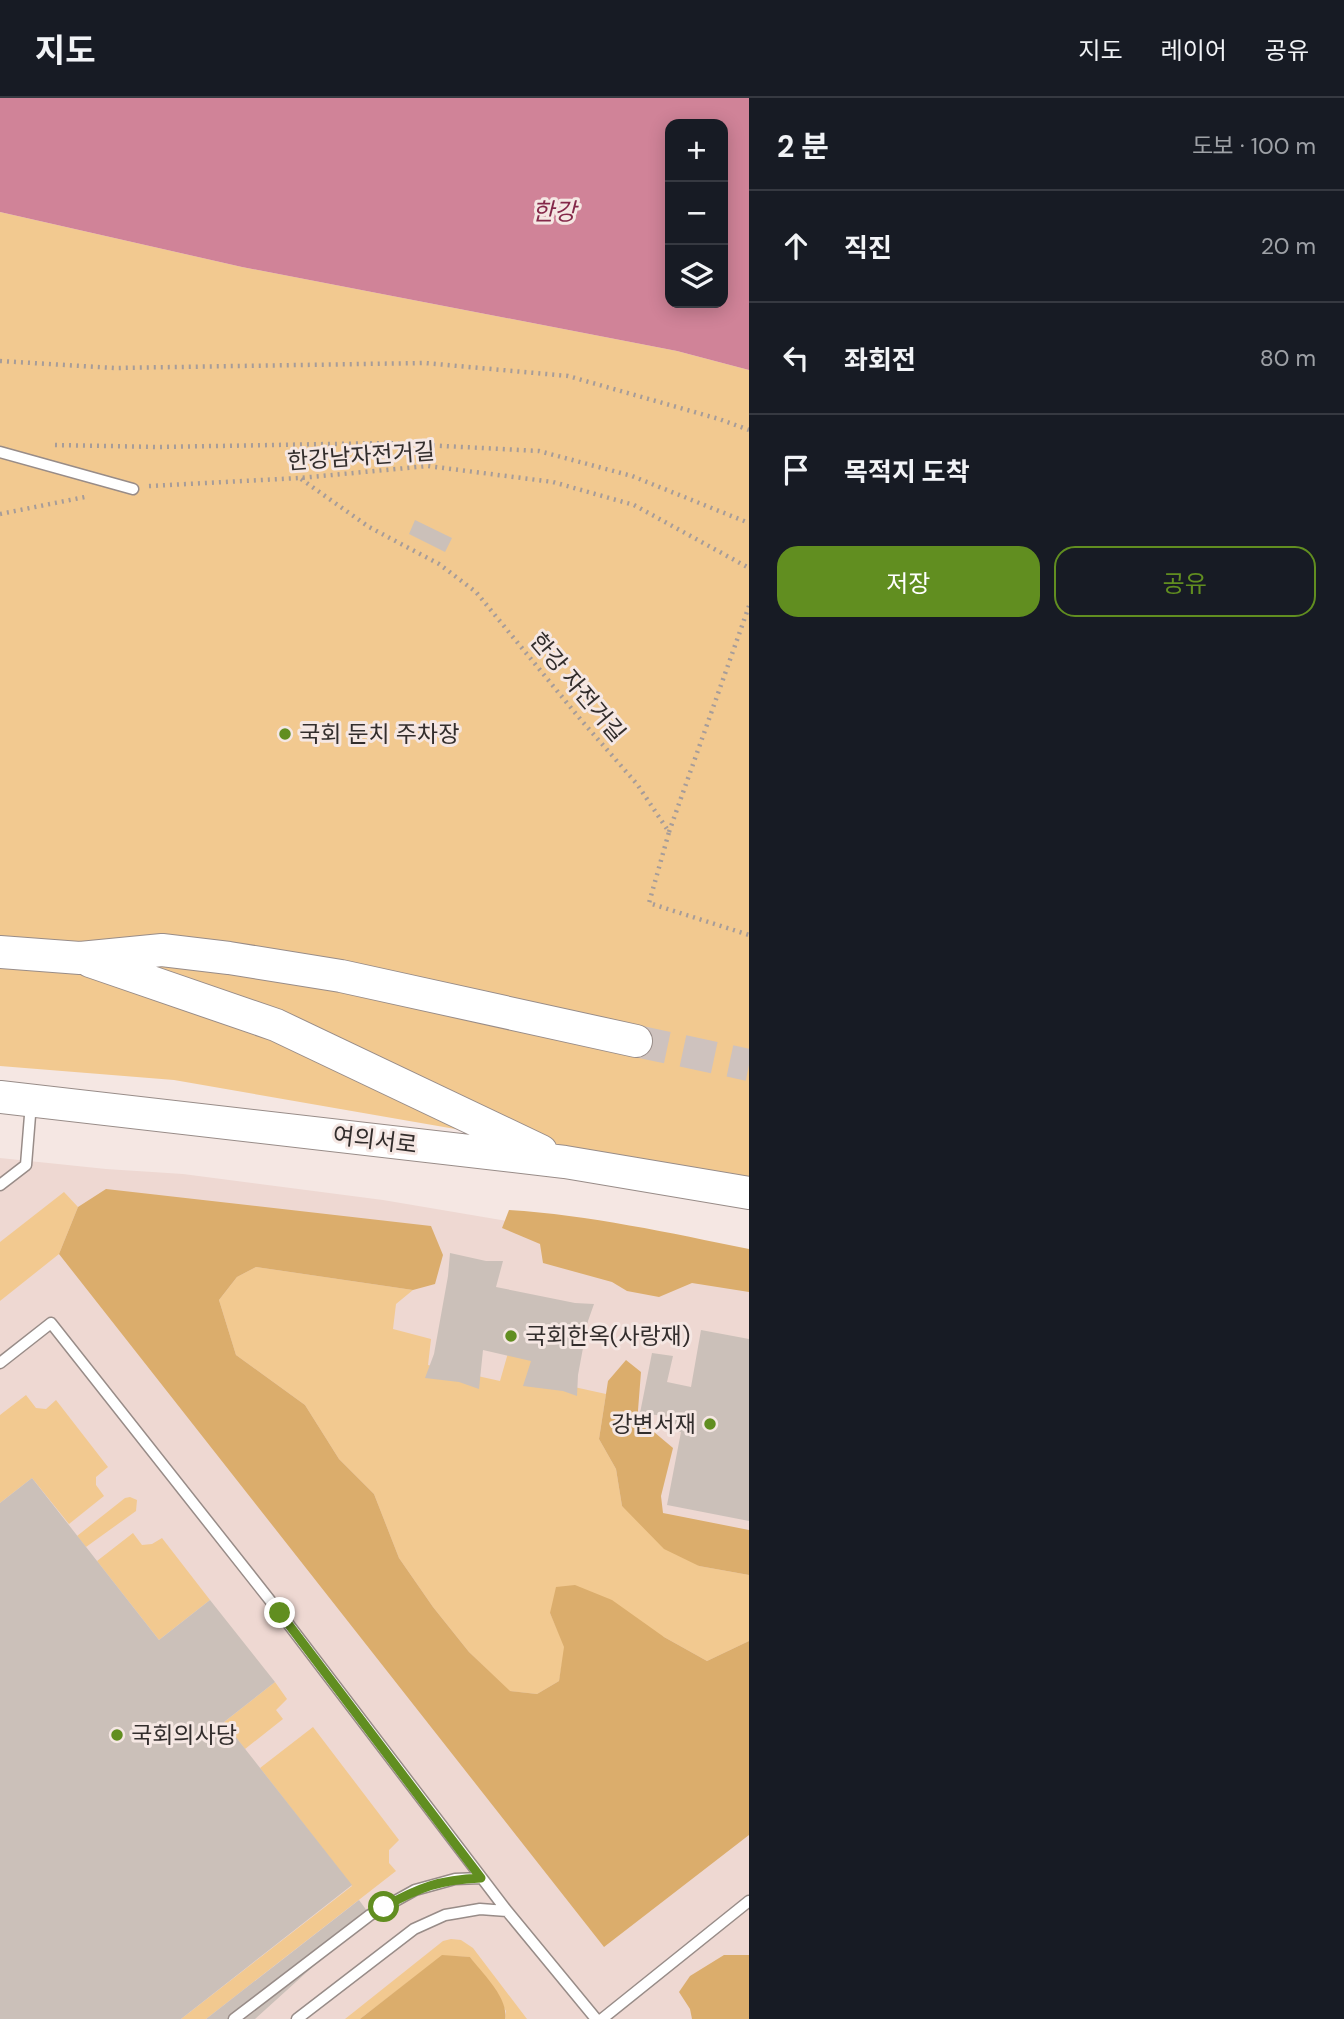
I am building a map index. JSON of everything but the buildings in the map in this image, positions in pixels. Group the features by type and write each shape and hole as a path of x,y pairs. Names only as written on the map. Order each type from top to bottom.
{"main road":[{"path":"0,952 79,958 162,950 229,958 341,976 636,1041"},
{"path":"79,958 276,1025 565,1163"},
{"name":"여의서로","path":"0,1097 565,1163 749,1193"}],"lane":[{"path":"0,452 133,489"},
{"path":"0,1185 26,1165 31,1100"},
{"path":"0,1363 51,1323 280,1613 481,1878 596,2019"},
{"path":"234,2019 370,1915 415,1890 455,1879 481,1878"},
{"path":"602,2019 749,1901"},
{"path":"297,2019 414,1929 445,1915 480,1909 507,1911"}],"path":[{"path":"0,360 114,368 425,363 568,376 707,415 749,430"},
{"path":"53,445 159,447 387,443 539,451 632,475 749,523"},
{"name":"한강남자전거길","path":"0,514 133,489 428,466 553,482 634,505 749,568"},
{"name":"한강 자전거길","path":"300,478 369,527 439,564 476,592 637,784 669,832"},
{"path":"749,606 669,832 649,903 749,935"}],"shaded area":[{"path":"0,212 242,267 677,351 749,370 749,1180 174,1080 0,1066"},
{"path":"0,1158 183,1174 383,1200 749,1262 749,2019 0,2019"},
{"path":"106,1189 431,1226 443,1255 435,1284 413,1290 256,1267 237,1277 219,1300 236,1355 305,1405 339,1459 374,1494 399,1558 433,1607 469,1652 510,1691 537,1694 559,1681 564,1647 550,1613 556,1587 575,1585 612,1600 664,1637 707,1661 749,1641 749,1835 604,1947 59,1254 78,1207"},
{"path":"64,1192 78,1207 59,1254 0,1301 0,1242"},
{"path":"509,1210 599,1220 749,1249 749,1292 692,1283 659,1297 627,1291 612,1282 543,1263 540,1244 502,1228"},
{"path":"256,1267 413,1290 396,1304 393,1329 431,1339 428,1365 500,1381 508,1353 534,1359 533,1378 606,1394 599,1439 616,1469 622,1506 699,1566 749,1575 749,1641 707,1661 664,1637 550,1613 565,1647 559,1681 537,1694 509,1691 469,1652 433,1607 399,1558 374,1494 339,1459 305,1405 236,1355 219,1300 237,1277"},
{"path":"626,1360 641,1372 637,1423 654,1432 673,1448 661,1496 663,1513 749,1530 749,1575 699,1566 664,1549 622,1506 616,1469 599,1439 608,1381"},
{"path":"26,1395 36,1408 46,1409 56,1400 108,1467 96,1477 96,1485 104,1496 69,1524 32,1478 0,1503 0,1415"},
{"path":"125,1498 137,1500 136,1511 86,1547 77,1536"},
{"path":"133,1533 142,1545 152,1544 162,1538 210,1600 159,1640 97,1561"},
{"path":"275,1682 287,1699 276,1710 283,1719 245,1749 224,1722"},
{"path":"313,1727 399,1840 389,1850 389,1863 396,1871 206,2019 181,2019 352,1886 260,1768"},
{"path":"461,1940 473,1948 527,2019 505,2019 506,2011 470,1957 442,1956 360,2019 345,2019 443,1941"},
{"path":"442,1955 470,1957 499,1994 505,2019 360,2019"},
{"path":"724,1955 749,1955 749,2019 692,2019 690,2009 679,1992 690,1976"}],"water":[{"name":"한강","path":"0,98 749,98 749,370 677,351 242,267 0,212"}],"tunnel":[{"path":"636,1041 749,1065"}],"place":[{"name":"국회 둔치 주차장","path":"285,734"},
{"name":"국회한옥(사랑재)","path":"511,1336"},
{"name":"강변서재","path":"710,1424"},
{"name":"국회의사당","path":"117,1735"}],"route":[{"path":"280,1613 481,1878 455,1879 435,1884 415,1890 384,1907"}]}
